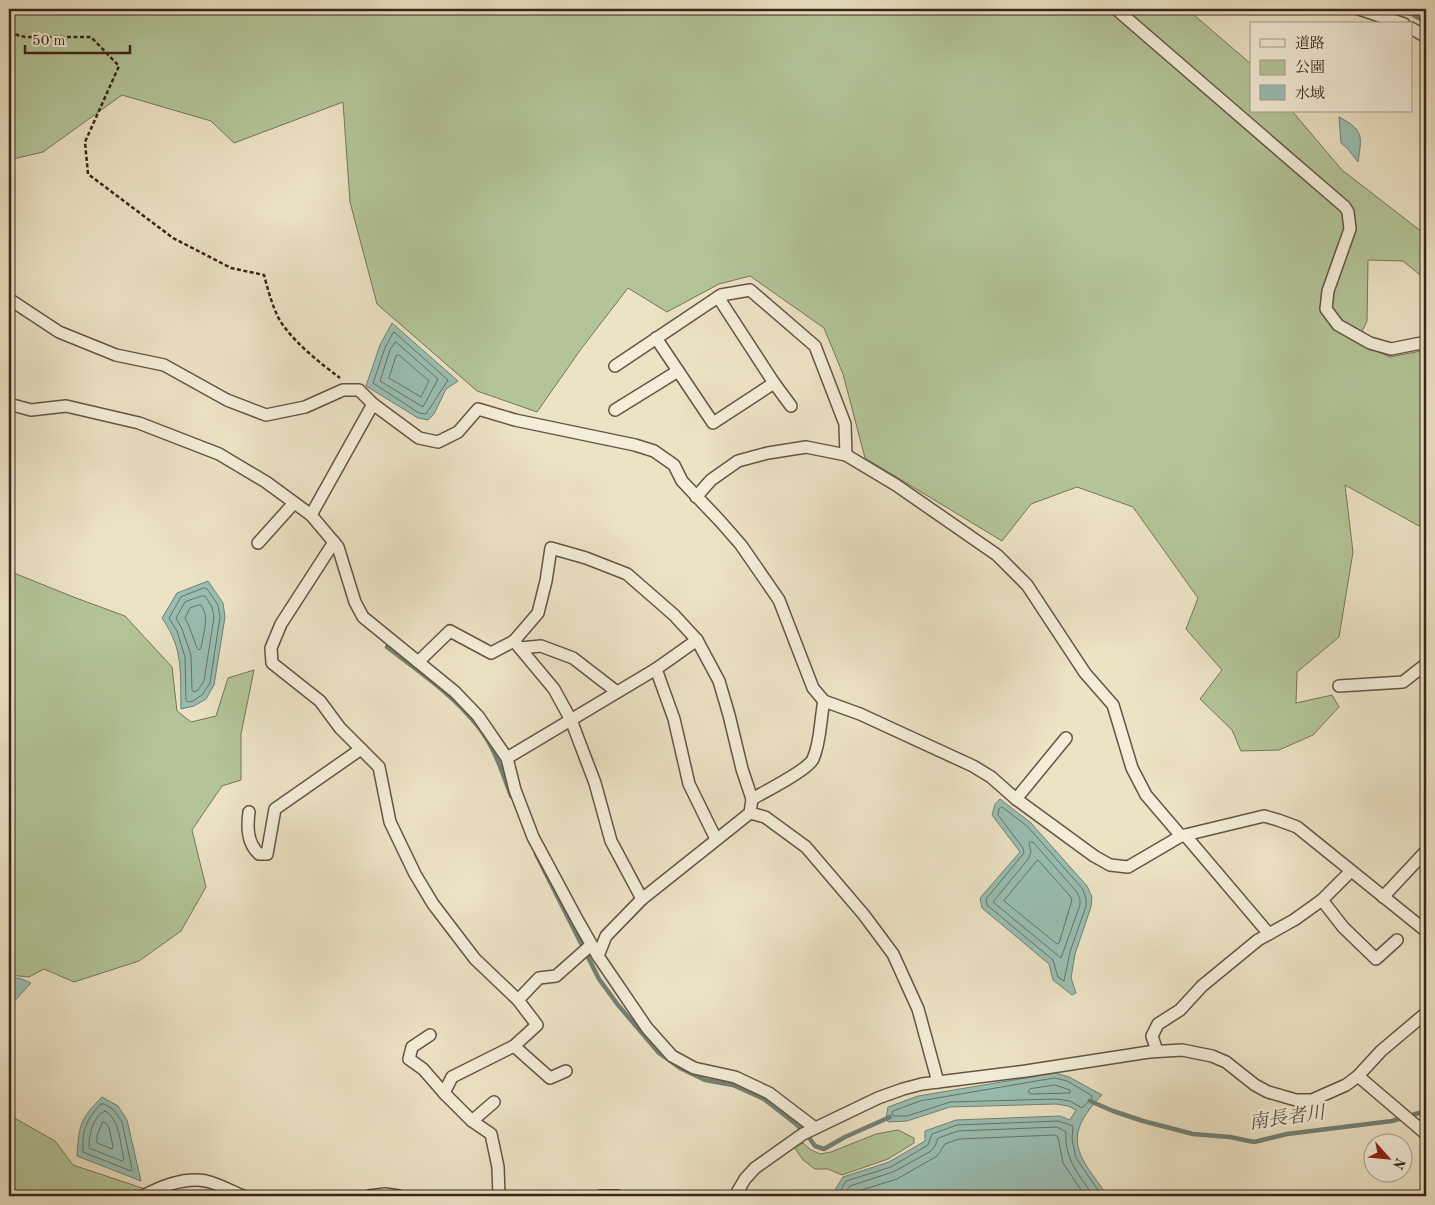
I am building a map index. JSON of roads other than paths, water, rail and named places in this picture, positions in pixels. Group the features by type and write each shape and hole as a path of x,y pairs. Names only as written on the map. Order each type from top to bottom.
{"street":[{"path":"1116,9 1345,207 1348,212 1350,229 1328,291 1326,309 1338,325 1370,343 1391,349 1426,342"},
{"path":"1359,9 1398,22"},
{"path":"1412,29 1426,37"},
{"path":"615,366 718,297 750,290 815,346 845,424 846,455"},
{"path":"718,297 791,406"},
{"path":"9,299 60,332 116,355 164,365 228,400 266,415 305,407 342,390 359,390 373,404 420,438 438,442 458,432 478,409 515,420 635,445 654,451 674,465 682,481 720,520 740,545 778,600 813,688 824,701 860,714 973,766 991,777 1016,799 1094,856 1110,865 1128,867 1183,835 1264,816 1297,827 1426,930"},
{"path":"656,338 713,423 774,383"},
{"path":"616,410 678,371"},
{"path":"9,404 31,410 66,406 139,423 219,454 266,482 311,515 338,547 355,602 363,617 455,692 478,716 507,758 533,837 591,945 647,1028 672,1056 694,1068 735,1078 769,1093 815,1128"},
{"path":"311,515 373,404"},
{"path":"696,497 711,480 738,461 768,453 806,447 846,455 896,485 997,555 1027,586 1085,673 1113,705 1135,775 1146,795 1269,934"},
{"path":"258,543 294,503"},
{"path":"334,542 281,624 271,648 272,663 320,701 340,728 379,767 390,822 415,874 438,912 474,959 518,1000 538,1024 514,1046 452,1077 444,1093"},
{"path":"517,644 538,613 546,581 551,548 586,558 627,574 674,615 697,640 719,681 742,770 752,799 750,813 642,899 606,936 598,956"},
{"path":"418,662 450,632 491,653 517,644 541,646 573,658 617,692"},
{"path":"507,758 656,669 697,640"},
{"path":"517,644 554,689 571,720 595,783 611,841 642,899"},
{"path":"1339,686 1403,682 1426,664"},
{"path":"656,669 674,719 689,784 716,839"},
{"path":"752,799 813,761 818,744 824,701"},
{"path":"1016,799 1066,738"},
{"path":"249,812 247,828 253,848 260,854 267,854 275,809 361,749"},
{"path":"750,813 765,817 806,847 864,915 893,954 918,1009 938,1082"},
{"path":"1383,896 1426,851"},
{"path":"1157,1051 1152,1036 1158,1024 1180,1010 1202,986 1258,940 1294,920 1322,900 1351,871"},
{"path":"1322,900 1344,927 1376,960 1397,940"},
{"path":"518,1000 539,978 556,976 591,945"},
{"path":"735,1196 745,1179 755,1168 803,1134 903,1088 1157,1051 1182,1050 1212,1056 1226,1062 1255,1085 1268,1092 1296,1100 1312,1100 1346,1085 1358,1076 1381,1051 1426,1013"},
{"path":"430,1035 412,1047 409,1059 423,1070 472,1121 491,1134 498,1167 499,1196"},
{"path":"514,1046 550,1078 566,1071"},
{"path":"1358,1076 1426,1134"},
{"path":"472,1121 494,1102"},
{"path":"143,1196 163,1186 184,1181 206,1181 243,1196"},
{"path":"369,1196 386,1194 399,1196"},
{"path":"600,1196 618,1196"}],"water":[{"path":"1339,117 1357,130 1360,140 1358,162 1341,143"},
{"path":"392,323 458,381 446,389 434,414 428,420 418,418 366,386 380,345"},
{"path":"208,581 223,603 225,617 214,685 206,699 194,706 181,709 180,672 177,651 162,618 177,593"},
{"path":"1000,799 1031,823 1087,886 1092,897 1091,907 1075,954 1071,978 1076,993 1072,995 1053,980 1049,964 982,908 980,898 1020,852 992,815 995,804"},
{"path":"9,978 19,978 31,983 9,1007"},
{"path":"1055,1073 1069,1077 1102,1095 1081,1123 1078,1146 1088,1169 1108,1196 831,1196 843,1177 889,1162 925,1141 925,1131 956,1120 1060,1116 1070,1120 1076,1110 1068,1106 1056,1104 950,1107 907,1121 888,1122 886,1118 888,1107 918,1096"},
{"path":"102,1097 118,1106 127,1120 141,1181 77,1156 82,1123 89,1111"}],"waterway":[{"path":"1396,9 1412,14 1426,22"},
{"path":"387,647 460,706 480,729 498,762 511,796"},
{"path":"536,854 599,979 618,1005 659,1053 680,1068 705,1080 733,1085 764,1099 796,1124 815,1146 824,1149 845,1137 890,1117"},
{"name":"南長者川","path":"1090,1101 1143,1121 1193,1134 1230,1137 1254,1142 1287,1134 1392,1121 1426,1111"}]}
